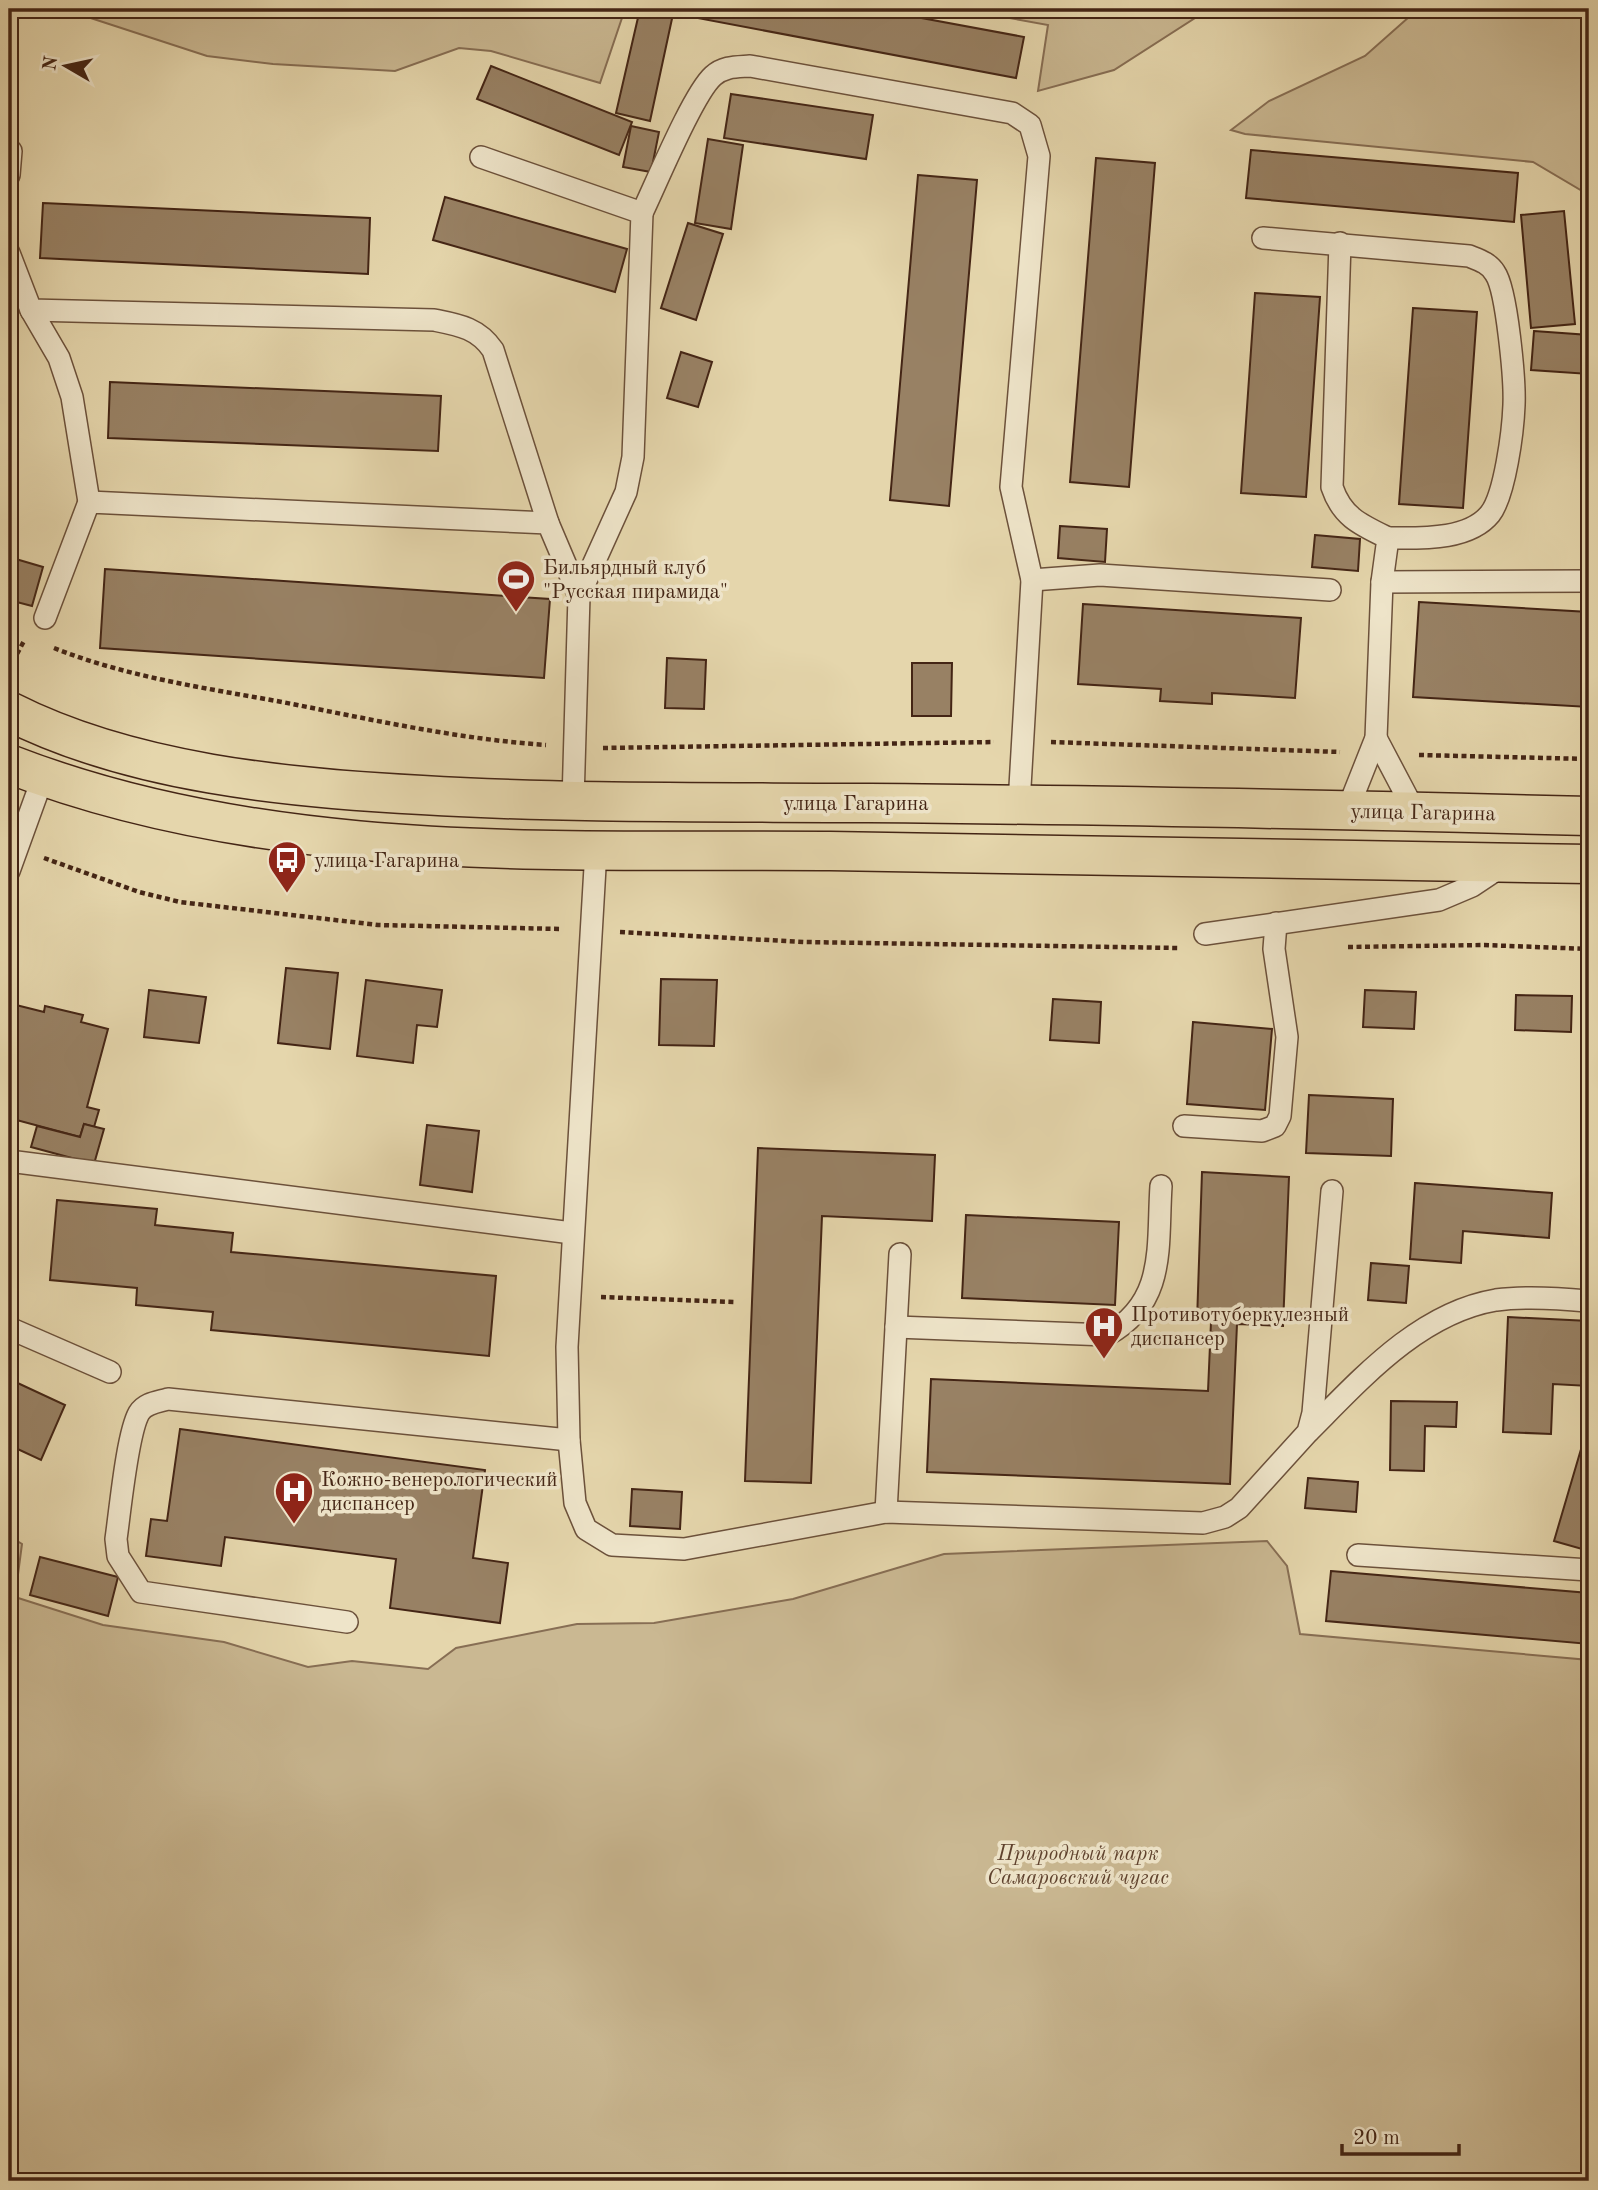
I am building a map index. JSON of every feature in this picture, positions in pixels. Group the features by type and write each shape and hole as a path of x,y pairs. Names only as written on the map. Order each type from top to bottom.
{"main road":[{"name":"улица Гагарина","path":"9,711 58,732 121,752 193,769 353,792 585,802 1019,804 1589,816"},
{"path":"58,732 26,770 145,807 260,830 347,839 596,850 1017,853 1589,864"},
{"path":"585,802 596,850"},
{"path":"1017,853 1019,804"},
{"path":"1414,860 1415,812"}],"lane":[{"path":"585,802 574,747 579,596 626,492 633,457 642,213 700,94 713,76 729,67 750,66 1012,113 1030,125 1039,156 1011,487 1032,580 1019,804"},
{"path":"9,175 11,151"},
{"path":"481,157 642,213"},
{"path":"1263,238 1340,243 1469,256 1487,264 1497,274 1504,295 1514,404 1499,497 1489,515 1470,530 1427,538 1388,538 1354,522 1338,505 1332,487 1340,243"},
{"path":"9,253 31,310 59,358 72,397 89,502 45,618"},
{"path":"31,310 434,320 462,326 484,336 493,350 548,523 579,596"},
{"path":"89,502 548,523"},
{"path":"1347,811 1376,748 1382,582 1388,538"},
{"path":"1032,580 1100,575 1330,590"},
{"path":"1382,582 1589,581"},
{"path":"1376,748 1415,812"},
{"path":"9,871 26,770"},
{"path":"596,850 568,1296 569,1440 578,1517 586,1529 612,1545 684,1549 886,1512 1203,1523 1225,1517 1239,1508 1308,1432 1374,1366 1415,1335 1463,1309 1494,1301 1534,1297 1587,1300"},
{"path":"1205,934 1439,900 1472,886 1508,862"},
{"path":"1184,1126 1262,1131 1275,1126 1280,1116 1287,1037 1274,949 1276,923"},
{"path":"9,1161 572,1233"},
{"path":"896,1327 1107,1335 1128,1324 1145,1304 1155,1282 1161,1186"},
{"path":"1308,1432 1313,1413 1332,1191"},
{"path":"886,1512 901,1254"},
{"path":"9,1328 110,1372"},
{"path":"347,1622 141,1592 118,1556 116,1539 134,1430 140,1412 152,1403 168,1399 569,1440"},
{"path":"1357,1555 1589,1570"}],"path":[{"path":"9,627 38,641"},
{"path":"9,669 26,637"},
{"path":"49,646 94,664 139,675 400,725 522,744 574,747 1023,742 1376,748 1589,759"},
{"path":"42,858 139,892 194,904 378,925 562,929"},
{"path":"612,932 804,942 1184,948"},
{"path":"1344,947 1484,944 1589,949"},
{"path":"568,1296 734,1302"}],"green space":[{"path":"63,9 625,9 600,83 491,51 459,48 395,71 273,64 207,56"},
{"path":"959,9 1209,9 1114,70 1038,91 1048,25"},
{"path":"1418,9 1589,9 1589,195 1533,162 1245,134 1231,130 1269,101 1365,56"},
{"name":"Природный парк Самаровский чугас","path":"9,1536 22,1544 15,1597 103,1625 224,1642 308,1667 352,1661 428,1669 456,1648 577,1624 654,1623 793,1599 944,1554 1267,1541 1287,1566 1300,1634 1589,1660 1589,2181 9,2181"}],"building":[{"path":"640,9 673,14 650,121 616,113"},
{"path":"688,9 873,9 1024,37 1016,78 687,16"},
{"path":"491,66 632,122 619,155 477,99"},
{"path":"731,94 873,115 866,159 724,138"},
{"path":"631,126 659,132 651,172 623,167"},
{"path":"708,139 743,145 731,229 695,223"},
{"path":"1251,150 1518,173 1514,222 1246,198"},
{"path":"1096,158 1155,163 1129,487 1070,482"},
{"path":"918,175 977,180 949,506 890,500"},
{"path":"445,197 627,249 615,292 433,240"},
{"path":"43,203 370,218 368,274 40,258"},
{"path":"1564,211 1575,324 1531,328 1521,215"},
{"path":"688,223 723,234 696,320 661,308"},
{"path":"1255,293 1320,297 1306,497 1241,493"},
{"path":"1413,308 1477,312 1463,508 1399,504"},
{"path":"1534,331 1589,335 1589,374 1531,370"},
{"path":"681,352 712,362 698,407 667,398"},
{"path":"110,382 441,396 438,451 108,438"},
{"path":"1060,526 1107,529 1105,562 1058,558"},
{"path":"1315,535 1360,539 1358,571 1312,567"},
{"path":"9,557 43,567 32,606 9,600"},
{"path":"105,569 550,599 544,678 100,648"},
{"path":"1419,602 1589,612 1589,707 1413,697"},
{"path":"1083,604 1301,618 1295,698 1212,693 1212,704 1160,701 1161,689 1078,684"},
{"path":"667,658 706,660 704,709 665,708"},
{"path":"912,663 952,663 951,716 912,716"},
{"path":"286,968 338,973 330,1049 278,1043"},
{"path":"661,979 717,980 714,1046 659,1045"},
{"path":"366,980 442,990 437,1027 417,1025 413,1063 357,1056"},
{"path":"149,990 206,997 199,1043 144,1037"},
{"path":"1365,990 1416,992 1414,1029 1363,1027"},
{"path":"1516,995 1572,996 1571,1032 1515,1030"},
{"path":"1053,999 1101,1002 1099,1043 1050,1040"},
{"path":"16,1005 44,1012 45,1006 83,1015 81,1022 108,1029 87,1107 99,1110 94,1127 84,1124 80,1137 9,1118 9,1031"},
{"path":"1193,1022 1272,1029 1265,1110 1187,1104"},
{"path":"1309,1095 1393,1099 1391,1156 1306,1153"},
{"path":"84,1124 104,1129 94,1164 31,1147 37,1126 80,1137"},
{"path":"427,1125 479,1131 472,1192 420,1185"},
{"path":"758,1148 935,1155 932,1221 822,1216 811,1483 745,1481"},
{"path":"1202,1172 1289,1177 1283,1326 1237,1324 1230,1484 927,1472 931,1379 1208,1391 1211,1322 1197,1321"},
{"path":"1415,1183 1552,1193 1549,1238 1463,1231 1461,1263 1410,1259"},
{"path":"57,1200 157,1209 155,1225 233,1233 231,1252 496,1276 489,1356 211,1330 213,1312 136,1305 137,1288 50,1280"},
{"path":"966,1215 1119,1222 1115,1305 962,1298"},
{"path":"1371,1263 1409,1266 1406,1303 1368,1300"},
{"path":"1508,1317 1589,1321 1589,1386 1553,1384 1551,1434 1503,1432"},
{"path":"9,1379 65,1405 41,1460 9,1445"},
{"path":"1391,1401 1457,1402 1456,1427 1425,1426 1424,1471 1390,1470"},
{"path":"1589,1422 1589,1551 1554,1541"},
{"path":"180,1429 485,1470 473,1558 508,1563 500,1623 390,1608 396,1559 225,1537 221,1566 146,1556 151,1519 167,1521"},
{"path":"1308,1478 1358,1482 1356,1512 1305,1508"},
{"path":"632,1489 682,1492 680,1529 630,1526"},
{"path":"40,1557 118,1577 108,1616 30,1595"},
{"path":"1331,1571 1589,1593 1589,1644 1326,1621"}],"place":[{"name":"Бильярдный клуб \"Русская пирамида\"","path":"516,613"},
{"name":"улица Гагарина","path":"287,894"},
{"name":"Противотуберкулезный диспансер","path":"1104,1360"},
{"name":"Кожно-венерологический диспансер","path":"294,1525"}]}
